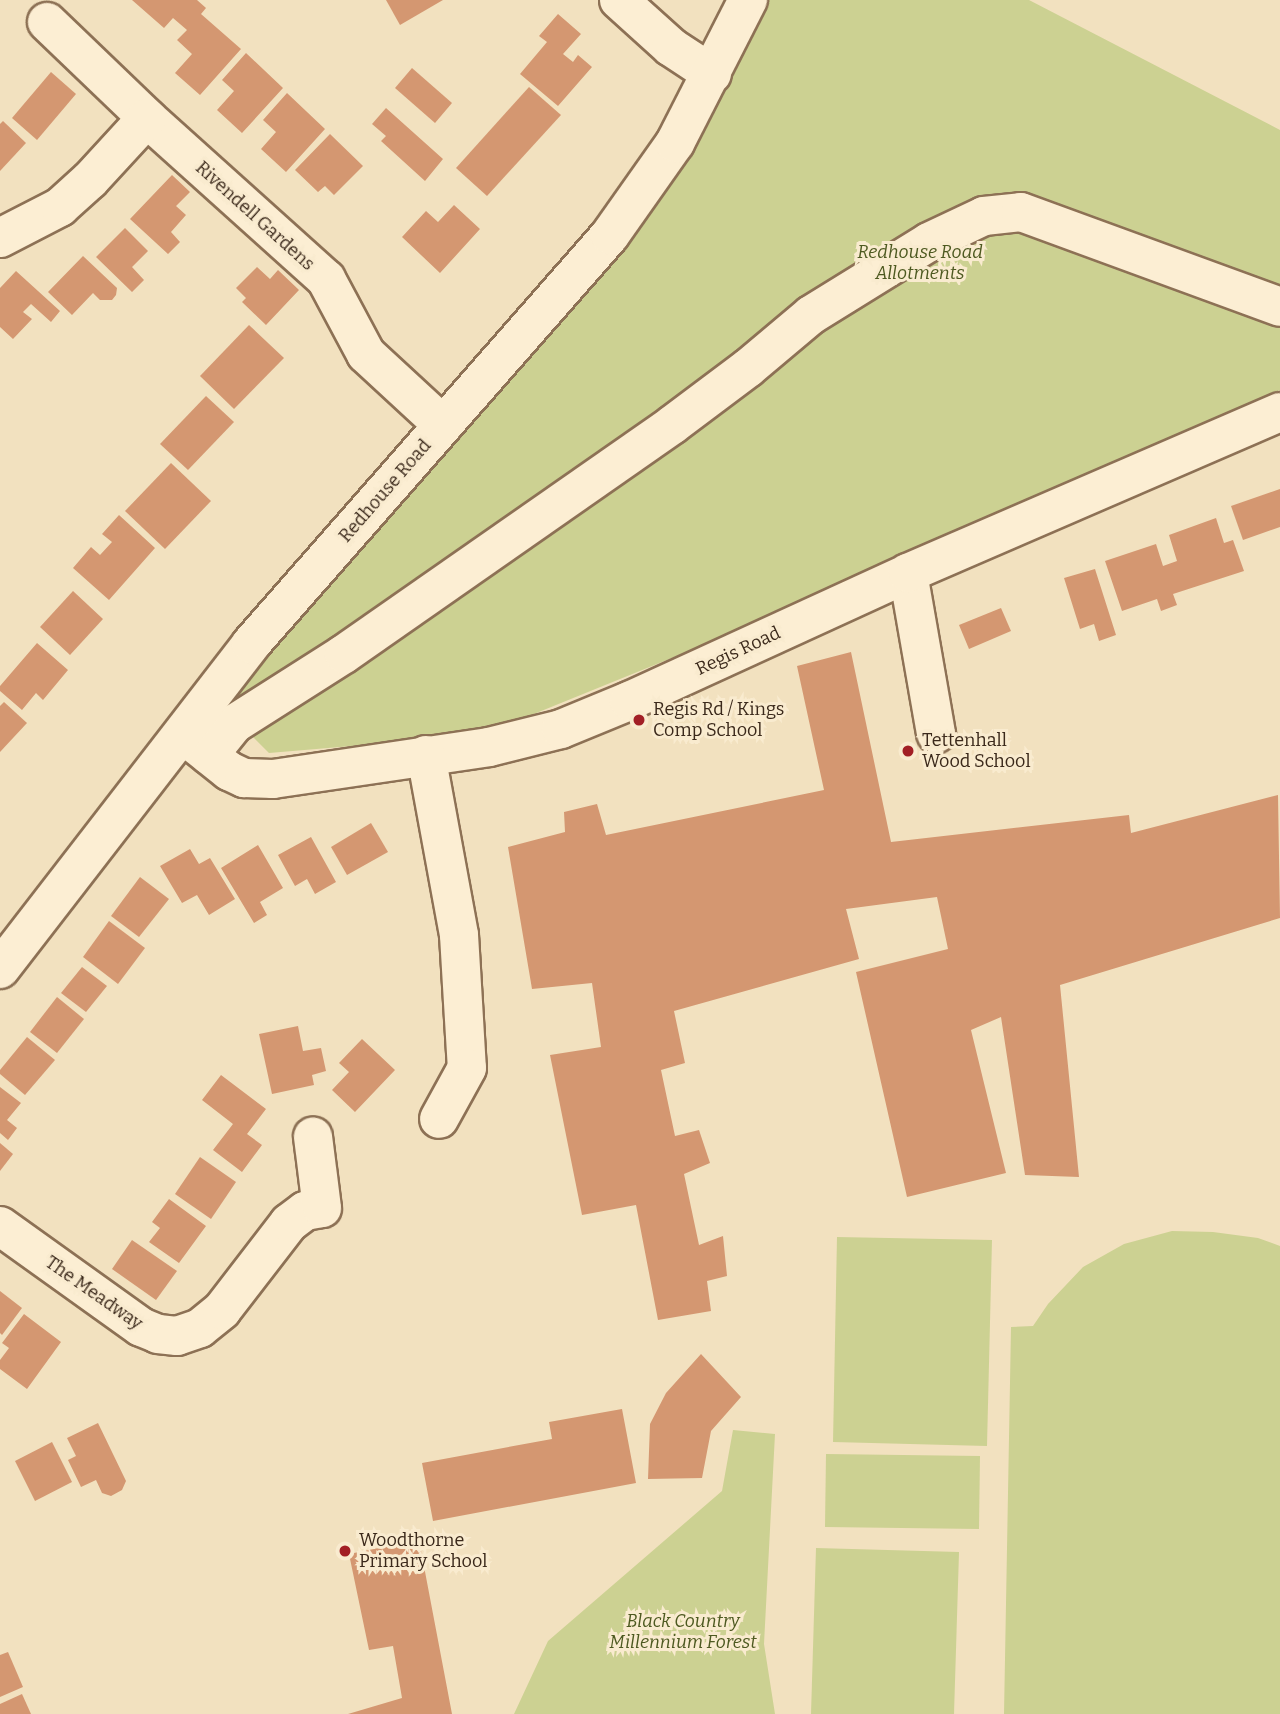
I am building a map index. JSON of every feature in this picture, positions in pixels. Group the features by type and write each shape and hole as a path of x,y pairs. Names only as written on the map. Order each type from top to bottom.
{"street":[{"path":"619,0 671,47 712,74"},
{"name":"Redhouse Road","path":"0,969 194,744 251,644 611,236 675,143 748,0"},
{"name":"Rivendell Gardens","path":"47,22 147,118 326,279 366,354 443,425"},
{"path":"0,238 60,207 90,180 147,118"},
{"path":"194,744 234,724 354,647 672,425 748,368 811,314 929,242 984,216 1021,212 1280,307"},
{"name":"Regis Road","path":"194,744 244,778 273,779 489,747 561,729 629,701 908,573 1280,412"},
{"path":"908,573 936,734"},
{"path":"426,755 459,935 467,1068 439,1119"},
{"name":"The Meadway","path":"0,1226 141,1327 158,1334 177,1336 200,1328 222,1310 289,1223 305,1211 322,1208 313,1137"}],"green space":[{"name":"Redhouse Road Allotments","path":"758,0 1029,0 1280,130 1280,390 844,588 482,735 269,753 219,703 496,384"},
{"path":"1172,1231 1213,1232 1258,1238 1280,1246 1280,1714 1004,1714 1011,1327 1033,1326 1048,1304 1083,1267 1124,1244"},
{"path":"837,1237 992,1240 987,1446 833,1442"},
{"name":"Black Country Millennium Forest","path":"733,1430 775,1434 764,1644 775,1714 514,1714 548,1641 722,1491"},
{"path":"826,1454 980,1456 979,1529 825,1527"},
{"path":"816,1548 959,1552 954,1714 811,1714"}],"building":[{"path":"132,0 197,0 206,8 201,14 241,49 200,95 175,73 192,54 177,40 187,30 173,18 164,28"},
{"path":"386,0 443,0 400,25"},
{"path":"558,14 581,34 563,54 573,62 578,55 592,67 558,106 520,74 547,42 539,36"},
{"path":"246,53 283,88 242,133 217,110 234,91 222,80"},
{"path":"412,68 452,103 435,123 395,88"},
{"path":"51,72 76,94 37,140 12,118"},
{"path":"529,87 561,115 487,196 456,168"},
{"path":"287,93 325,129 286,172 261,149 276,132 263,120"},
{"path":"386,108 443,159 425,181 381,141 386,136 372,124"},
{"path":"3,121 26,143 0,171 0,124"},
{"path":"330,134 363,166 334,195 325,186 318,192 295,170"},
{"path":"172,175 190,192 176,206 186,215 171,232 180,242 168,254 130,219"},
{"path":"454,205 480,229 440,273 402,237 426,211 438,222"},
{"path":"125,228 148,251 132,267 144,280 132,292 96,257"},
{"path":"83,256 117,288 116,295 112,300 100,300 93,293 72,315 48,292"},
{"path":"257,267 270,279 278,270 299,290 266,325 242,302 246,298 236,288"},
{"path":"16,271 60,311 51,322 31,304 23,312 32,319 13,339 0,327 0,288"},
{"path":"249,325 284,358 234,409 200,376"},
{"path":"206,396 234,422 188,470 160,444"},
{"path":"171,463 211,501 165,549 125,511"},
{"path":"1280,489 1280,527 1243,540 1231,506"},
{"path":"119,515 155,548 109,600 73,568 91,547 100,555 112,542 102,534"},
{"path":"1216,518 1224,543 1233,540 1244,571 1173,594 1177,605 1161,611 1157,599 1122,611 1105,561 1156,544 1163,566 1177,561 1169,535"},
{"path":"1095,569 1116,635 1099,641 1094,624 1080,629 1064,578"},
{"path":"73,591 103,619 70,655 40,627"},
{"path":"1001,608 1011,631 969,649 959,625"},
{"path":"37,643 68,670 43,700 36,693 22,710 0,691 0,686"},
{"path":"851,652 891,842 1129,815 1131,833 1278,795 1280,918 1060,985 1079,1177 1025,1175 1001,1017 971,1030 1006,1173 907,1197 856,972 948,949 937,897 846,909 859,959 674,1011 685,1063 661,1070 675,1136 699,1130 710,1163 684,1174 699,1245 723,1236 727,1276 707,1281 711,1311 658,1320 636,1205 582,1215 550,1055 601,1047 592,983 532,989 508,847 565,832 564,812 597,804 606,835 824,790 797,666"},
{"path":"4,702 27,723 0,752 0,706"},
{"path":"371,823 388,852 347,875 331,847"},
{"path":"311,837 336,882 315,894 307,879 295,886 278,855"},
{"path":"258,845 283,888 260,902 267,915 254,923 221,868"},
{"path":"190,849 199,864 210,858 235,899 209,915 197,895 182,903 160,866"},
{"path":"140,877 169,899 139,937 111,916"},
{"path":"109,921 145,948 118,984 83,957"},
{"path":"82,967 107,986 86,1012 61,993"},
{"path":"57,997 84,1019 57,1053 30,1032"},
{"path":"298,1026 303,1051 321,1048 326,1071 312,1075 314,1085 272,1094 259,1034"},
{"path":"27,1037 55,1060 25,1095 0,1074 0,1070"},
{"path":"362,1039 395,1070 355,1112 332,1090 349,1072 339,1063"},
{"path":"221,1075 266,1109 247,1134 262,1145 242,1172 213,1150 233,1124 202,1100"},
{"path":"0,1087 21,1103 7,1120 17,1128 8,1140 0,1133"},
{"path":"0,1143 13,1154 0,1171"},
{"path":"200,1157 236,1182 211,1219 175,1194"},
{"path":"169,1199 206,1226 179,1263 149,1242 160,1228 152,1222"},
{"path":"132,1240 177,1271 156,1300 112,1269"},
{"path":"0,1291 22,1308 2,1335 0,1333"},
{"path":"24,1314 61,1342 27,1389 0,1369 0,1360 9,1348 2,1343"},
{"path":"701,1354 741,1397 711,1431 702,1478 648,1479 650,1424 666,1393"},
{"path":"622,1409 636,1483 433,1521 422,1463 552,1439 549,1422"},
{"path":"98,1423 126,1481 122,1490 111,1496 102,1493 96,1480 81,1487 68,1460 76,1456 67,1438"},
{"path":"52,1442 72,1482 35,1501 15,1461"},
{"path":"419,1540 452,1714 348,1714 402,1698 393,1646 369,1650 349,1554"},
{"path":"8,1652 23,1687 0,1697 0,1655"},
{"path":"22,1694 31,1714 0,1714 0,1704"}],"place":[{"name":"Regis Rd / Kings Comp School","path":"639,720"},
{"name":"Tettenhall Wood School","path":"908,751"},
{"name":"Woodthorne Primary School","path":"345,1551"}]}
